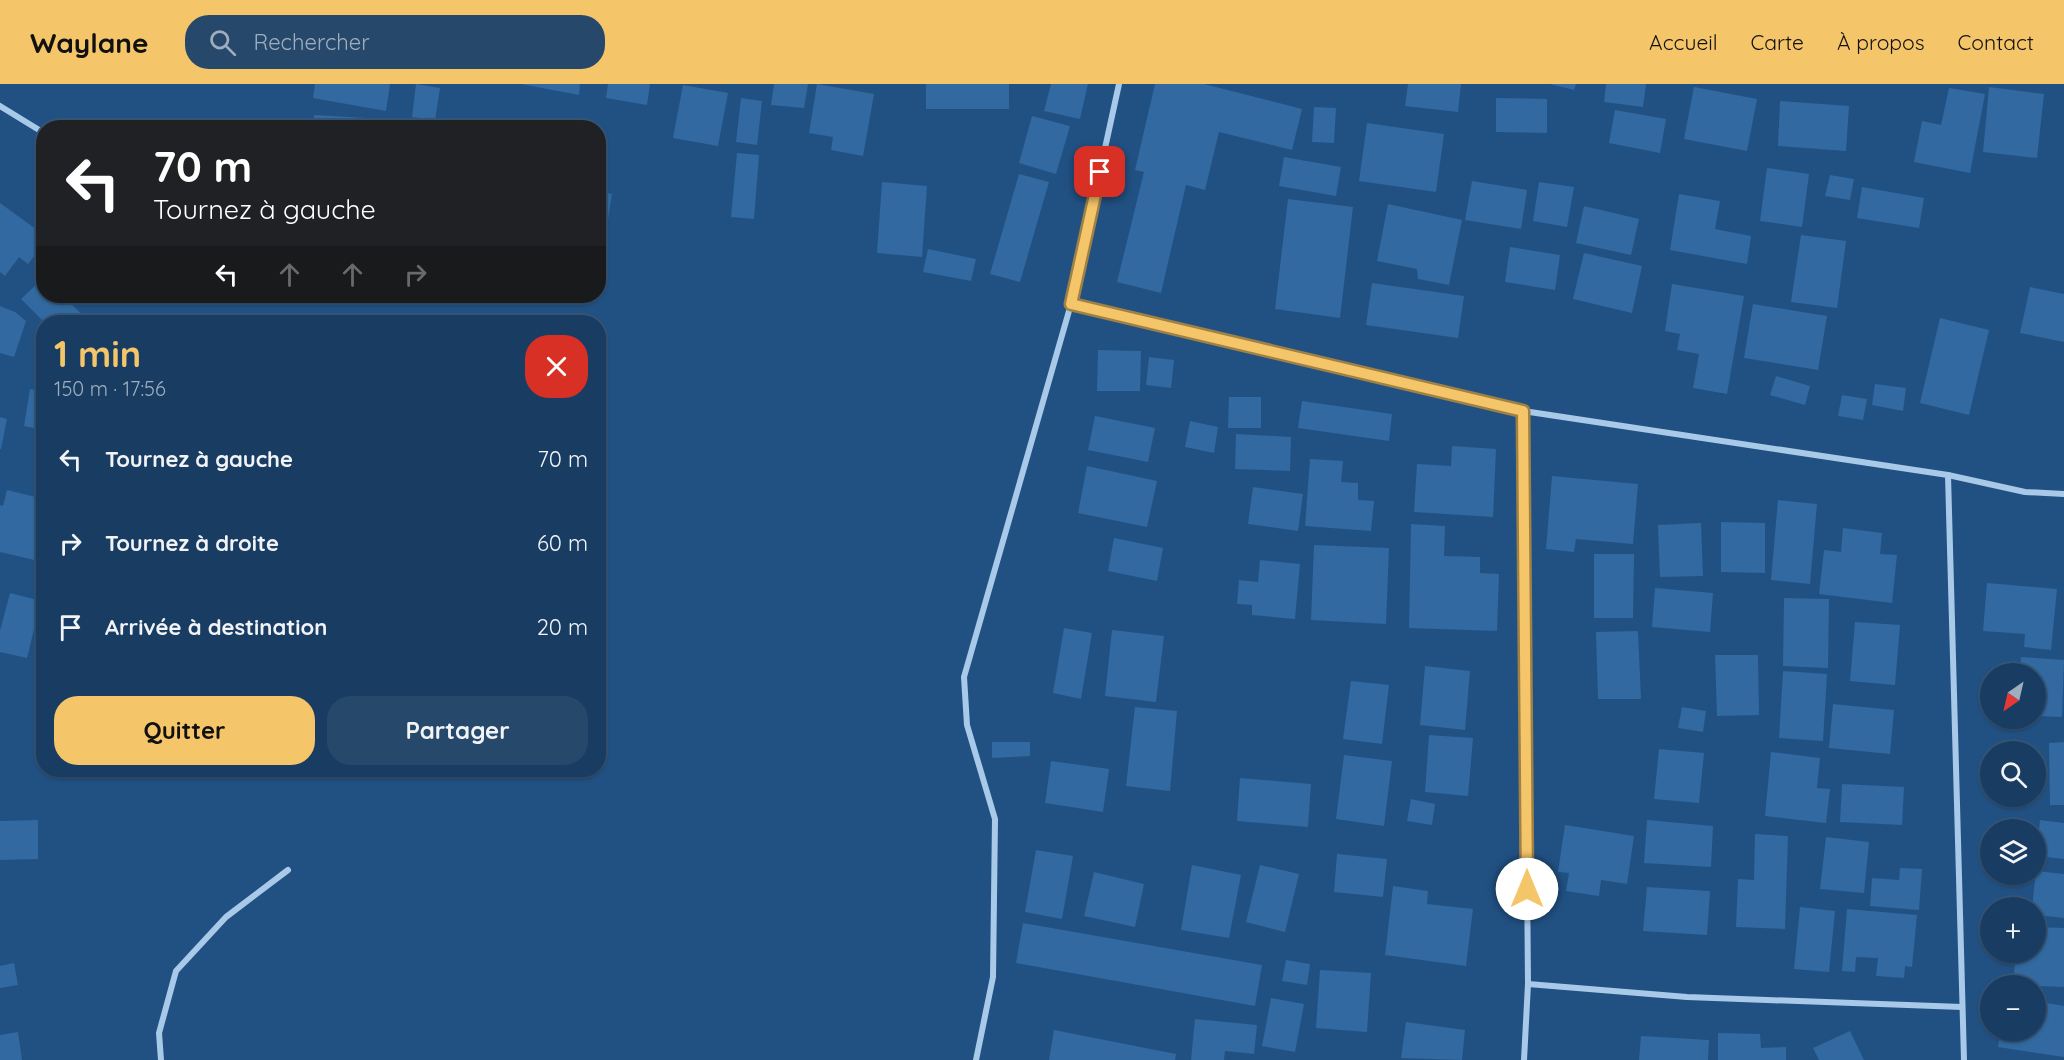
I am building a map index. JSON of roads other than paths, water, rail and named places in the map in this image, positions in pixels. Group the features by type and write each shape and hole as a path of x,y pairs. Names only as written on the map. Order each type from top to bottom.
{"street":[{"path":"976,1060 993,977 995,819 967,725 964,677 1071,304 1119,84"},
{"path":"0,106 36,128"},
{"path":"1071,304 1523,411 1948,475 2025,492 2064,494"},
{"path":"1523,411 1528,984 1524,1060"},
{"path":"1948,475 1964,1060"},
{"path":"161,1060 159,1033 176,971 226,916 288,870"},
{"path":"1528,984 1687,997 1962,1007"}]}
